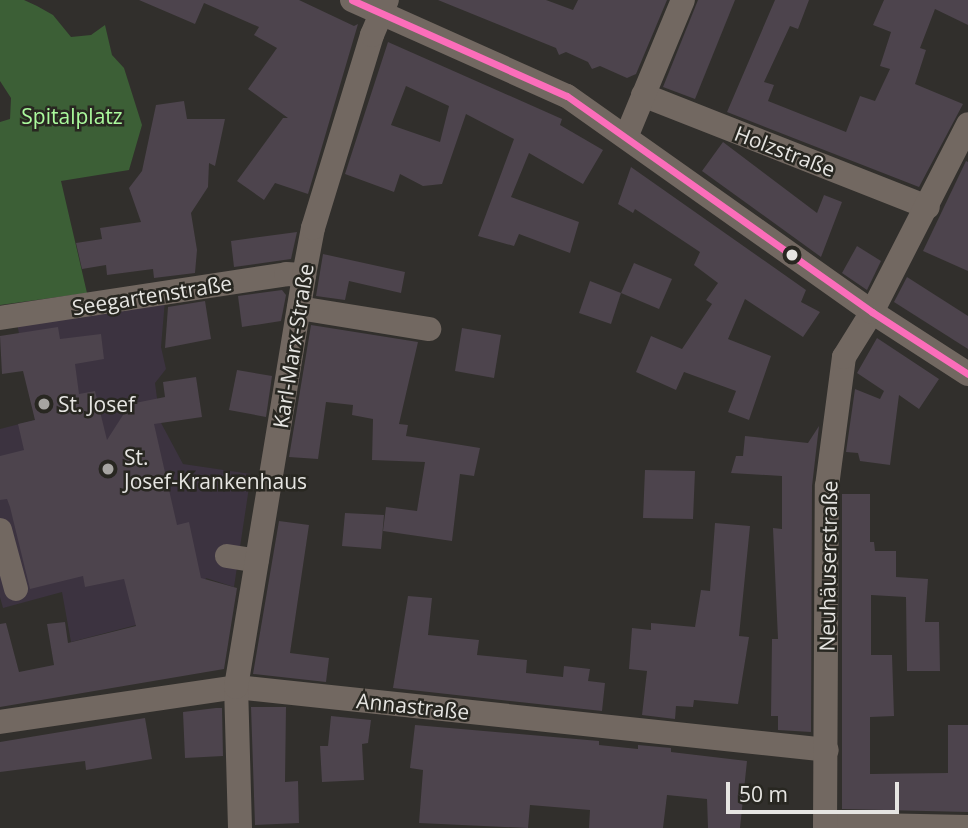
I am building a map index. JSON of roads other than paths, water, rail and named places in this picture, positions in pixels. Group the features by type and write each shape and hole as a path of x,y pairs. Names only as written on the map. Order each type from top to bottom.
{"street":[{"path":"352,0 384,6 567,96 626,135 872,312 968,374"},
{"path":"626,135 682,0"},
{"name":"Karl-Marx-Straße","path":"240,828 236,687 304,275 313,228 384,6"},
{"name":"Holzstraße","path":"643,95 928,207"},
{"path":"872,312 928,207 968,124"},
{"name":"Seegartenstraße","path":"0,318 286,274 304,275"},
{"path":"299,307 429,329"},
{"name":"Neuhäuserstraße","path":"825,826 827,486 844,357 872,312"},
{"path":"0,530 16,589"},
{"path":"227,556 257,562"},
{"name":"Annastraße","path":"0,722 236,687 827,750"},
{"path":"825,826 968,827"}],"place":[{"name":"St. Josef","path":"44,404"},
{"name":"St. Josef-Krankenhaus","path":"108,469"}],"park label":[{"name":"Spitalplatz","path":"72,116"}]}
